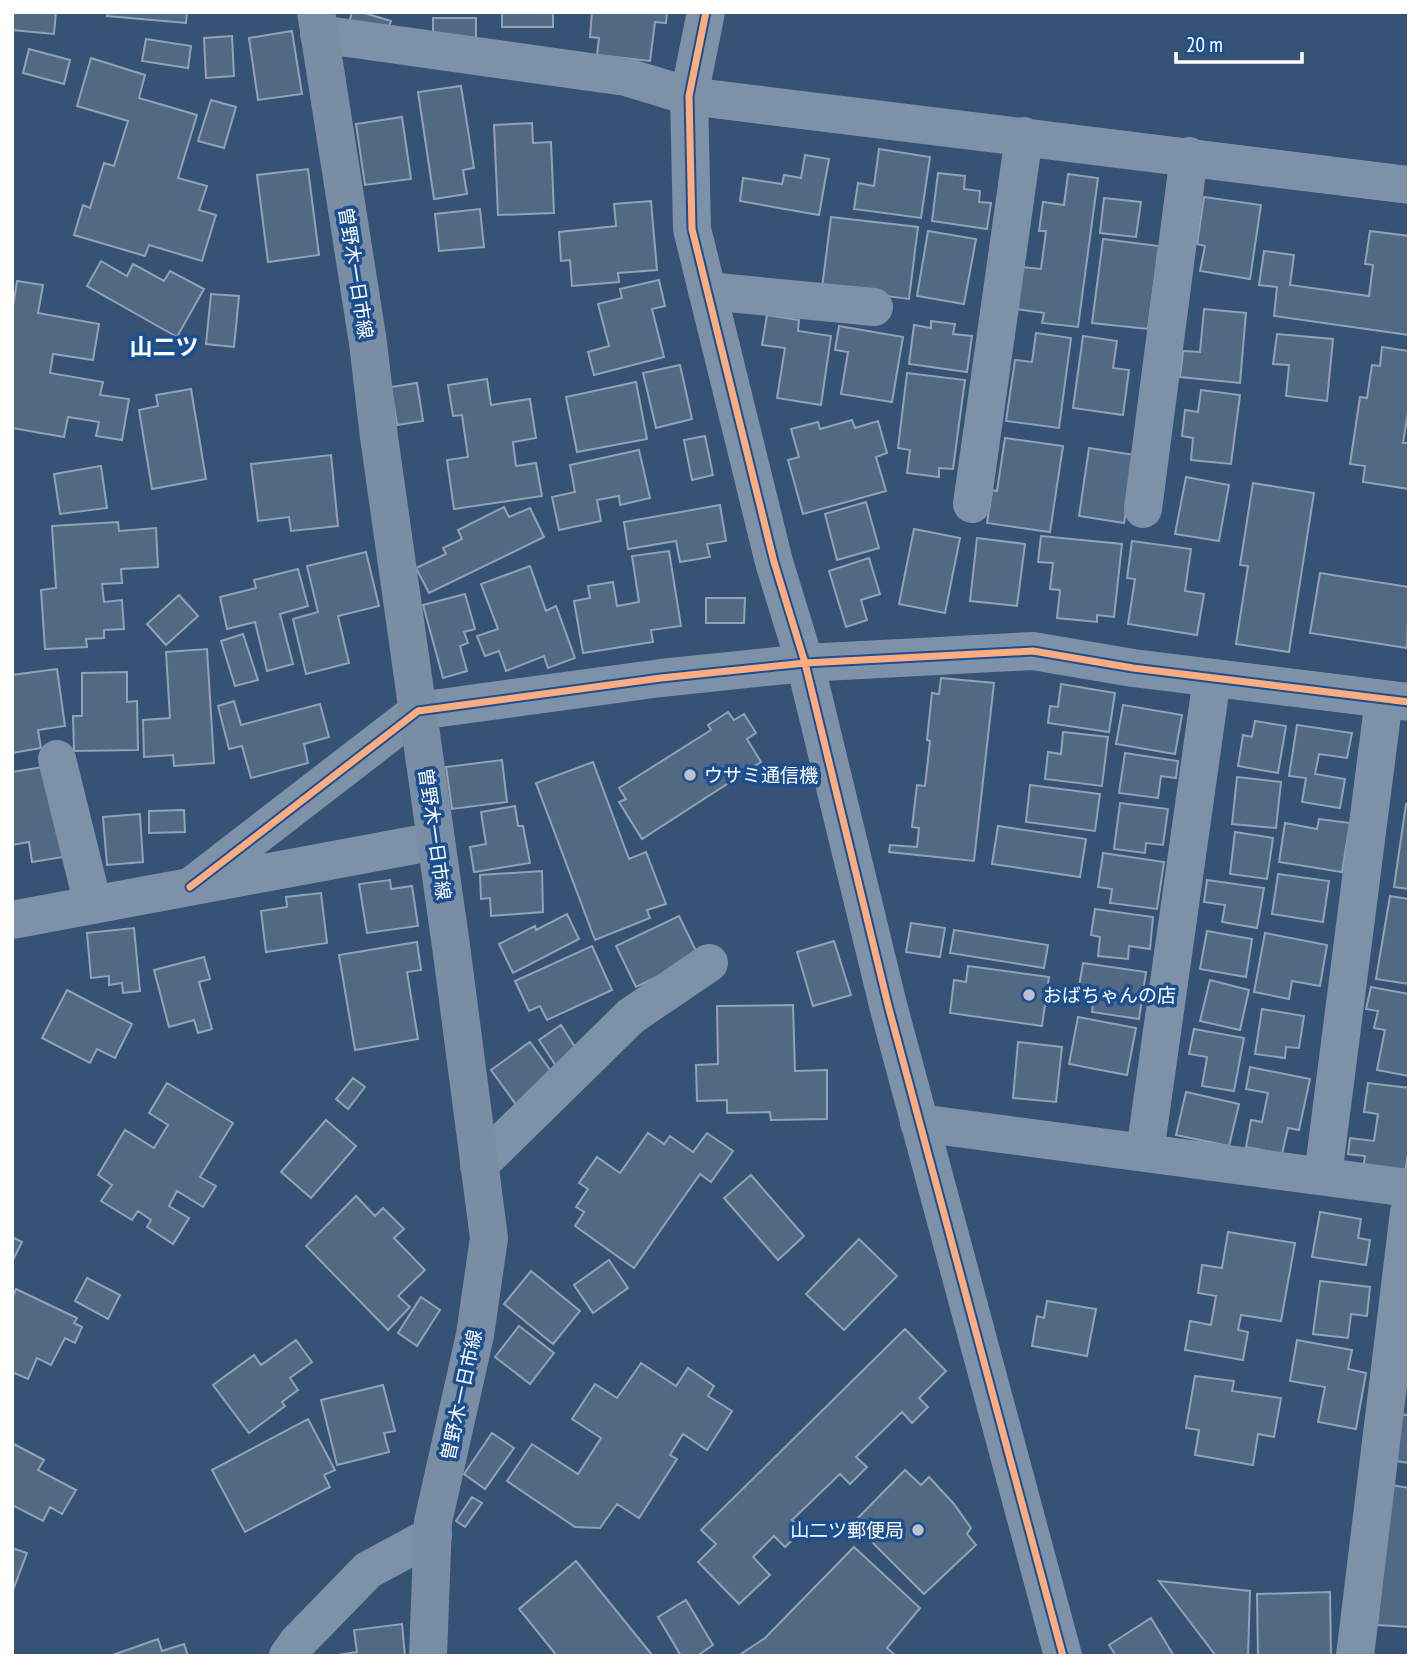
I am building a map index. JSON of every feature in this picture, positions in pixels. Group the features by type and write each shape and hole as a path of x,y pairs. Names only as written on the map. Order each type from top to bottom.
{"main road":[{"name":"曽野木一日市線","path":"317,23 368,343 489,1238 475,1335 433,1522 428,1656"}],"street":[{"path":"706,12 689,96 692,229 774,562 805,663 919,1123 1063,1656"},
{"path":"317,23 626,77 689,96 1409,185"},
{"path":"972,504 1024,136"},
{"path":"1143,509 1189,156"},
{"path":"707,291 874,307"},
{"path":"190,887 418,711 661,678 805,663 1033,651 1212,678 1396,700 1322,1176"},
{"path":"1145,1152 1212,678"},
{"path":"57,759 93,905"},
{"path":"12,920 436,841"},
{"path":"479,1165 631,1016 709,962"},
{"path":"919,1123 1409,1188"},
{"path":"1355,1656 1409,1212"},
{"path":"288,1656 297,1643 368,1570 433,1535"}],"building":[{"path":"12,12 56,12 54,34 12,30"},
{"path":"108,12 187,12 186,23 107,16"},
{"path":"352,12 391,21 386,37 348,27"},
{"path":"502,12 553,12 553,27 502,27"},
{"path":"592,12 667,12 666,23 655,22 650,61 597,55 599,38 590,37"},
{"path":"433,18 476,18 476,46 433,46"},
{"path":"292,31 302,94 258,100 249,38"},
{"path":"232,36 234,76 206,78 204,38"},
{"path":"146,39 191,46 188,68 142,61"},
{"path":"29,49 70,60 64,84 23,73"},
{"path":"91,58 145,75 139,98 197,115 178,178 207,186 199,210 216,215 202,261 149,245 145,256 74,235 83,205 90,208 104,163 114,166 128,121 77,106"},
{"path":"461,86 474,168 463,170 467,194 434,199 418,92"},
{"path":"211,100 236,107 224,148 198,141"},
{"path":"402,117 411,179 365,185 356,124"},
{"path":"532,123 533,143 551,142 554,213 498,215 494,125"},
{"path":"879,149 930,157 921,218 854,209 858,183 874,186"},
{"path":"805,155 829,159 819,215 740,201 743,178 782,184 784,175 801,178"},
{"path":"308,169 319,255 268,262 257,175"},
{"path":"938,173 965,176 964,189 980,191 979,202 991,203 987,229 932,221"},
{"path":"1068,174 1098,178 1078,327 1042,323 1044,313 1016,309 1022,267 1041,269 1046,231 1039,231 1043,202 1064,205"},
{"path":"1204,197 1261,205 1250,279 1200,271 1205,246 1197,244"},
{"path":"1104,198 1141,202 1136,237 1100,233"},
{"path":"651,201 657,270 618,273 619,282 572,286 570,260 561,261 559,232 616,226 614,204"},
{"path":"480,209 484,247 439,251 435,214"},
{"path":"831,217 918,227 909,299 822,288"},
{"path":"928,231 976,239 964,304 917,296"},
{"path":"1370,231 1409,236 1409,335 1274,316 1277,287 1259,285 1264,251 1294,255 1290,285 1369,296 1373,265 1365,264"},
{"path":"1103,239 1159,246 1148,329 1092,323"},
{"path":"101,261 127,276 133,264 164,281 170,271 204,289 177,337 87,286"},
{"path":"659,280 665,306 652,309 664,357 594,375 588,352 609,346 598,304 622,298 620,289"},
{"path":"17,281 43,285 38,313 99,324 93,360 53,354 50,373 103,382 100,395 129,399 122,440 96,436 99,422 68,417 64,437 12,428 12,313"},
{"path":"211,294 239,296 234,347 206,344"},
{"path":"1204,309 1246,313 1240,383 1180,377 1183,351 1200,352"},
{"path":"767,315 799,320 798,331 831,336 821,405 777,398 785,348 762,345"},
{"path":"931,321 955,324 953,334 972,336 967,372 909,364 914,325 931,328"},
{"path":"839,326 903,337 892,402 841,394 848,352 835,350"},
{"path":"1036,333 1071,338 1059,428 1006,421 1015,360 1032,362"},
{"path":"1277,334 1333,339 1327,401 1286,396 1289,365 1273,364"},
{"path":"1083,336 1117,341 1113,368 1129,370 1123,415 1073,408"},
{"path":"1382,347 1409,351 1409,406 1403,443 1409,443 1409,489 1363,482 1365,466 1350,464 1360,397 1367,398 1372,365 1380,366"},
{"path":"680,365 692,419 656,428 643,373"},
{"path":"907,373 965,380 953,469 939,468 939,477 907,473 910,450 898,448"},
{"path":"487,379 491,405 530,399 536,438 513,442 516,466 536,463 542,496 454,509 447,460 468,457 462,415 453,416 448,385"},
{"path":"636,382 647,439 577,452 566,397"},
{"path":"417,383 423,421 397,425 391,387"},
{"path":"191,389 206,479 152,489 139,410 158,406 156,395"},
{"path":"1201,390 1240,395 1231,464 1191,460 1193,438 1182,436 1185,410 1198,412"},
{"path":"852,420 855,428 878,421 887,453 876,457 886,491 803,514 788,460 799,457 791,429 818,422 820,429"},
{"path":"705,436 713,475 692,480 684,440"},
{"path":"1005,438 1063,446 1050,532 987,523 992,490 997,491"},
{"path":"1089,448 1135,455 1124,523 1079,516"},
{"path":"639,450 650,498 620,505 619,496 597,500 601,521 559,530 552,497 575,492 570,465"},
{"path":"331,455 338,526 291,531 289,517 258,521 251,464"},
{"path":"101,466 107,508 60,514 54,474"},
{"path":"1186,477 1229,485 1219,541 1175,534"},
{"path":"1253,483 1314,493 1289,652 1236,644 1248,566 1240,565"},
{"path":"866,502 879,548 837,560 825,514"},
{"path":"720,505 726,541 707,544 710,557 680,562 676,541 628,549 624,522"},
{"path":"504,507 509,517 530,508 544,537 429,593 416,568 446,554 443,548 462,539 458,530"},
{"path":"118,522 119,531 156,528 158,567 121,569 122,583 102,584 104,602 122,600 124,629 104,630 104,638 86,639 87,647 45,649 41,590 56,588 52,526"},
{"path":"914,529 960,538 945,613 899,604"},
{"path":"1041,536 1122,544 1114,617 1097,615 1097,622 1057,618 1060,590 1050,589 1053,563 1038,562"},
{"path":"977,538 1025,544 1017,606 970,601"},
{"path":"1132,541 1191,549 1185,591 1204,594 1197,635 1128,624 1135,579 1127,578"},
{"path":"669,551 681,626 651,630 653,642 583,653 574,601 590,598 588,586 613,582 617,606 639,602 632,556"},
{"path":"366,552 379,606 338,616 349,663 306,674 293,619 318,612 307,566"},
{"path":"869,558 880,594 861,600 867,620 846,627 829,571"},
{"path":"530,566 546,611 556,606 575,658 548,668 544,656 506,671 499,651 485,656 477,636 498,629 481,584"},
{"path":"298,569 308,606 280,614 293,664 267,671 255,622 227,629 220,597 256,588 254,580"},
{"path":"1320,573 1409,587 1407,648 1310,633"},
{"path":"465,594 475,629 464,632 468,643 460,646 467,671 443,678 423,605"},
{"path":"179,595 198,616 166,645 147,624"},
{"path":"706,598 745,598 744,623 706,623"},
{"path":"243,634 258,680 235,686 221,641"},
{"path":"207,649 214,763 174,766 173,755 144,757 143,720 170,718 166,652"},
{"path":"57,669 65,726 38,730 41,748 12,753 12,675"},
{"path":"127,672 127,702 137,701 138,750 74,751 73,716 82,716 82,673"},
{"path":"941,678 994,683 974,861 889,852 890,845 917,847 919,828 912,827 917,785 925,786 932,693 939,694"},
{"path":"1061,684 1115,693 1109,732 1048,723 1050,706 1058,707"},
{"path":"234,701 241,725 320,704 329,737 304,744 308,763 251,778 242,746 229,749 218,706"},
{"path":"1123,705 1182,715 1175,754 1116,744"},
{"name":"ウサミ通信機","path":"728,712 734,720 744,714 756,733 747,739 761,762 642,839 619,802 626,799 619,788 711,730 708,725"},
{"path":"1255,721 1286,726 1278,773 1238,766 1243,735 1252,737"},
{"path":"1297,725 1352,733 1347,758 1319,754 1315,774 1345,779 1340,808 1302,802 1306,778 1289,776"},
{"path":"1063,732 1108,737 1102,786 1045,779 1048,752 1061,754"},
{"path":"1125,753 1178,761 1176,778 1161,776 1158,798 1119,793"},
{"path":"502,760 507,802 452,809 446,767"},
{"path":"593,762 629,859 646,852 666,904 647,910 650,918 595,940 536,783"},
{"path":"55,765 69,856 32,862 29,842 12,845 12,772"},
{"path":"1237,777 1281,782 1276,828 1232,824"},
{"path":"1030,785 1100,794 1095,831 1026,822"},
{"path":"1120,803 1168,809 1163,845 1146,843 1145,853 1114,849"},
{"path":"1406,804 1409,804 1409,889 1394,887"},
{"path":"515,806 518,826 523,826 530,863 474,872 470,847 486,844 481,812"},
{"path":"184,810 185,832 149,833 149,811"},
{"path":"140,814 143,862 107,865 103,817"},
{"path":"1319,819 1350,823 1342,872 1279,862 1285,823 1317,829"},
{"path":"998,826 1086,839 1080,877 992,864"},
{"path":"1235,832 1273,838 1267,879 1230,874"},
{"path":"1103,853 1164,862 1157,909 1110,903 1112,889 1098,887"},
{"path":"542,871 543,912 491,916 490,898 481,899 480,875"},
{"path":"1278,874 1329,881 1323,922 1272,914"},
{"path":"390,880 391,889 412,886 418,926 367,933 359,884"},
{"path":"1207,880 1264,888 1257,928 1222,922 1225,905 1204,902"},
{"path":"321,893 327,943 266,952 261,911 287,907 286,897"},
{"path":"1390,896 1409,899 1409,984 1376,979"},
{"path":"1095,909 1153,917 1150,949 1129,946 1128,959 1098,956 1100,937 1091,935"},
{"path":"567,914 579,939 513,973 499,944 535,926 536,930"},
{"path":"679,916 699,957 636,987 616,946"},
{"path":"911,923 945,928 940,957 906,952"},
{"path":"134,928 140,991 123,993 122,983 109,985 109,976 91,978 87,933"},
{"path":"954,930 1048,945 1044,968 950,953"},
{"path":"1207,931 1252,939 1246,977 1200,969"},
{"path":"1265,933 1327,945 1320,986 1292,981 1289,999 1254,992"},
{"path":"834,941 851,995 813,1006 797,952"},
{"path":"417,942 421,970 407,972 418,1039 355,1050 339,955"},
{"path":"592,946 612,990 547,1020 540,1006 529,1011 515,981"},
{"path":"204,957 210,979 199,982 212,1029 198,1033 194,1020 169,1027 154,970"},
{"path":"1083,963 1146,972 1139,1019 1092,1012 1094,994 1078,992"},
{"path":"968,966 1049,977 1042,1026 950,1013 954,980 966,982"},
{"path":"1210,980 1249,990 1240,1030 1200,1021"},
{"path":"1371,987 1409,994 1409,1076 1377,1070 1385,1030 1374,1028 1378,1011 1366,1009"},
{"path":"67,990 132,1024 115,1058 97,1049 90,1063 42,1038"},
{"path":"793,1005 795,1071 827,1070 827,1119 771,1120 770,1112 727,1113 727,1100 697,1101 696,1065 718,1064 717,1006"},
{"path":"1262,1009 1304,1016 1299,1048 1286,1047 1285,1058 1255,1054"},
{"path":"1078,1017 1136,1028 1127,1075 1069,1064"},
{"path":"561,1025 580,1055 558,1069 539,1040"},
{"path":"1194,1029 1244,1038 1234,1091 1202,1086 1207,1057 1189,1054"},
{"path":"530,1042 556,1078 517,1106 491,1070"},
{"path":"1018,1042 1062,1047 1056,1102 1013,1098"},
{"path":"1250,1067 1310,1079 1299,1130 1288,1128 1282,1154 1246,1147 1251,1120 1262,1122 1268,1093 1246,1089"},
{"path":"353,1078 365,1087 348,1109 336,1099"},
{"path":"167,1083 233,1123 200,1177 216,1186 203,1207 177,1191 169,1206 189,1218 173,1244 147,1227 151,1220 138,1211 132,1220 101,1201 112,1185 98,1175 125,1130 154,1148 168,1125 149,1113"},
{"path":"1368,1083 1409,1088 1409,1147 1405,1174 1363,1169 1365,1156 1348,1154 1350,1138 1374,1141 1378,1114 1364,1112"},
{"path":"1186,1092 1239,1104 1229,1146 1176,1135"},
{"path":"326,1120 356,1146 311,1198 281,1172"},
{"path":"648,1133 664,1144 670,1136 693,1152 707,1133 733,1151 711,1182 700,1174 634,1268 575,1226 584,1212 576,1207 588,1189 579,1183 597,1157 620,1173"},
{"path":"751,1175 804,1236 778,1260 724,1198"},
{"path":"356,1196 375,1216 383,1208 404,1229 394,1238 425,1270 398,1296 410,1307 388,1330 306,1246"},
{"path":"1320,1212 1361,1219 1358,1238 1370,1240 1366,1265 1312,1257"},
{"path":"1228,1232 1295,1243 1281,1321 1241,1315 1238,1330 1248,1332 1243,1360 1185,1350 1190,1321 1211,1325 1216,1296 1198,1293 1202,1265 1222,1268"},
{"path":"12,1237 22,1242 12,1262"},
{"path":"859,1239 897,1276 844,1330 806,1294"},
{"path":"609,1260 628,1288 593,1313 574,1285"},
{"path":"531,1271 580,1311 553,1344 504,1304"},
{"path":"87,1278 120,1295 108,1319 75,1301"},
{"path":"1320,1281 1370,1287 1367,1316 1351,1314 1348,1338 1313,1334"},
{"path":"16,1289 77,1318 74,1323 82,1327 75,1343 65,1338 51,1365 37,1358 28,1379 12,1372 12,1298"},
{"path":"421,1297 440,1310 417,1346 398,1333"},
{"path":"1047,1301 1096,1309 1087,1356 1032,1346 1037,1316 1044,1318"},
{"path":"519,1326 554,1353 530,1384 495,1357"},
{"path":"905,1329 946,1371 919,1398 928,1407 912,1423 902,1412 856,1457 867,1467 850,1484 840,1474 792,1520 802,1531 785,1547 774,1536 753,1557 770,1575 739,1604 698,1562 716,1544 701,1530"},
{"path":"296,1340 312,1362 290,1378 298,1390 282,1402 285,1406 249,1433 213,1385 254,1355 261,1365"},
{"path":"1297,1340 1352,1350 1348,1369 1366,1373 1356,1429 1318,1422 1325,1387 1290,1381"},
{"path":"641,1363 676,1386 688,1368 714,1386 708,1396 732,1411 707,1450 683,1434 670,1455 677,1459 639,1518 617,1504 600,1528 575,1527 507,1481 532,1444 578,1474 601,1438 572,1419 595,1384 617,1398"},
{"path":"1195,1376 1234,1381 1232,1391 1281,1398 1274,1437 1258,1434 1253,1465 1195,1455 1199,1430 1186,1428"},
{"path":"383,1385 395,1431 384,1433 389,1452 337,1465 321,1400"},
{"path":"1395,1414 1409,1415 1409,1463 1389,1460"},
{"path":"308,1419 335,1470 324,1475 330,1487 245,1532 212,1470"},
{"path":"492,1433 514,1448 485,1489 464,1474"},
{"path":"12,1443 44,1460 38,1470 76,1490 62,1514 50,1507 43,1521 12,1505"},
{"path":"905,1470 921,1485 929,1477 954,1504 971,1528 967,1534 976,1545 924,1594 853,1523"},
{"path":"1392,1485 1409,1488 1409,1627 1377,1625"},
{"path":"472,1497 482,1503 465,1527 456,1521"},
{"path":"854,1547 920,1608 887,1648 896,1656 738,1656 765,1638"},
{"path":"12,1548 27,1553 13,1590 12,1590"},
{"path":"576,1561 653,1656 557,1656 519,1609"},
{"path":"1159,1581 1250,1591 1248,1656 1216,1656"},
{"path":"1330,1592 1331,1656 1258,1656 1257,1594"},
{"path":"686,1600 713,1645 697,1656 681,1656 658,1617"},
{"path":"1151,1618 1174,1656 1116,1656 1109,1645"},
{"path":"402,1624 405,1656 330,1656 357,1652 354,1630"},
{"path":"158,1639 162,1651 184,1644 188,1656 110,1656"}],"cycle path":[{"path":"706,12 689,96 692,229 774,562 805,663 888,1005 1063,1656"},
{"path":"190,887 418,711 661,678 805,663 1033,651 1133,668 1409,702"}],"place":[{"name":"ウサミ通信機","path":"690,775"},
{"name":"おばちゃんの店","path":"1029,995"},
{"name":"山二ツ郵便局","path":"918,1530"}],"district":[{"name":"山二ツ","path":"164,346"}]}
